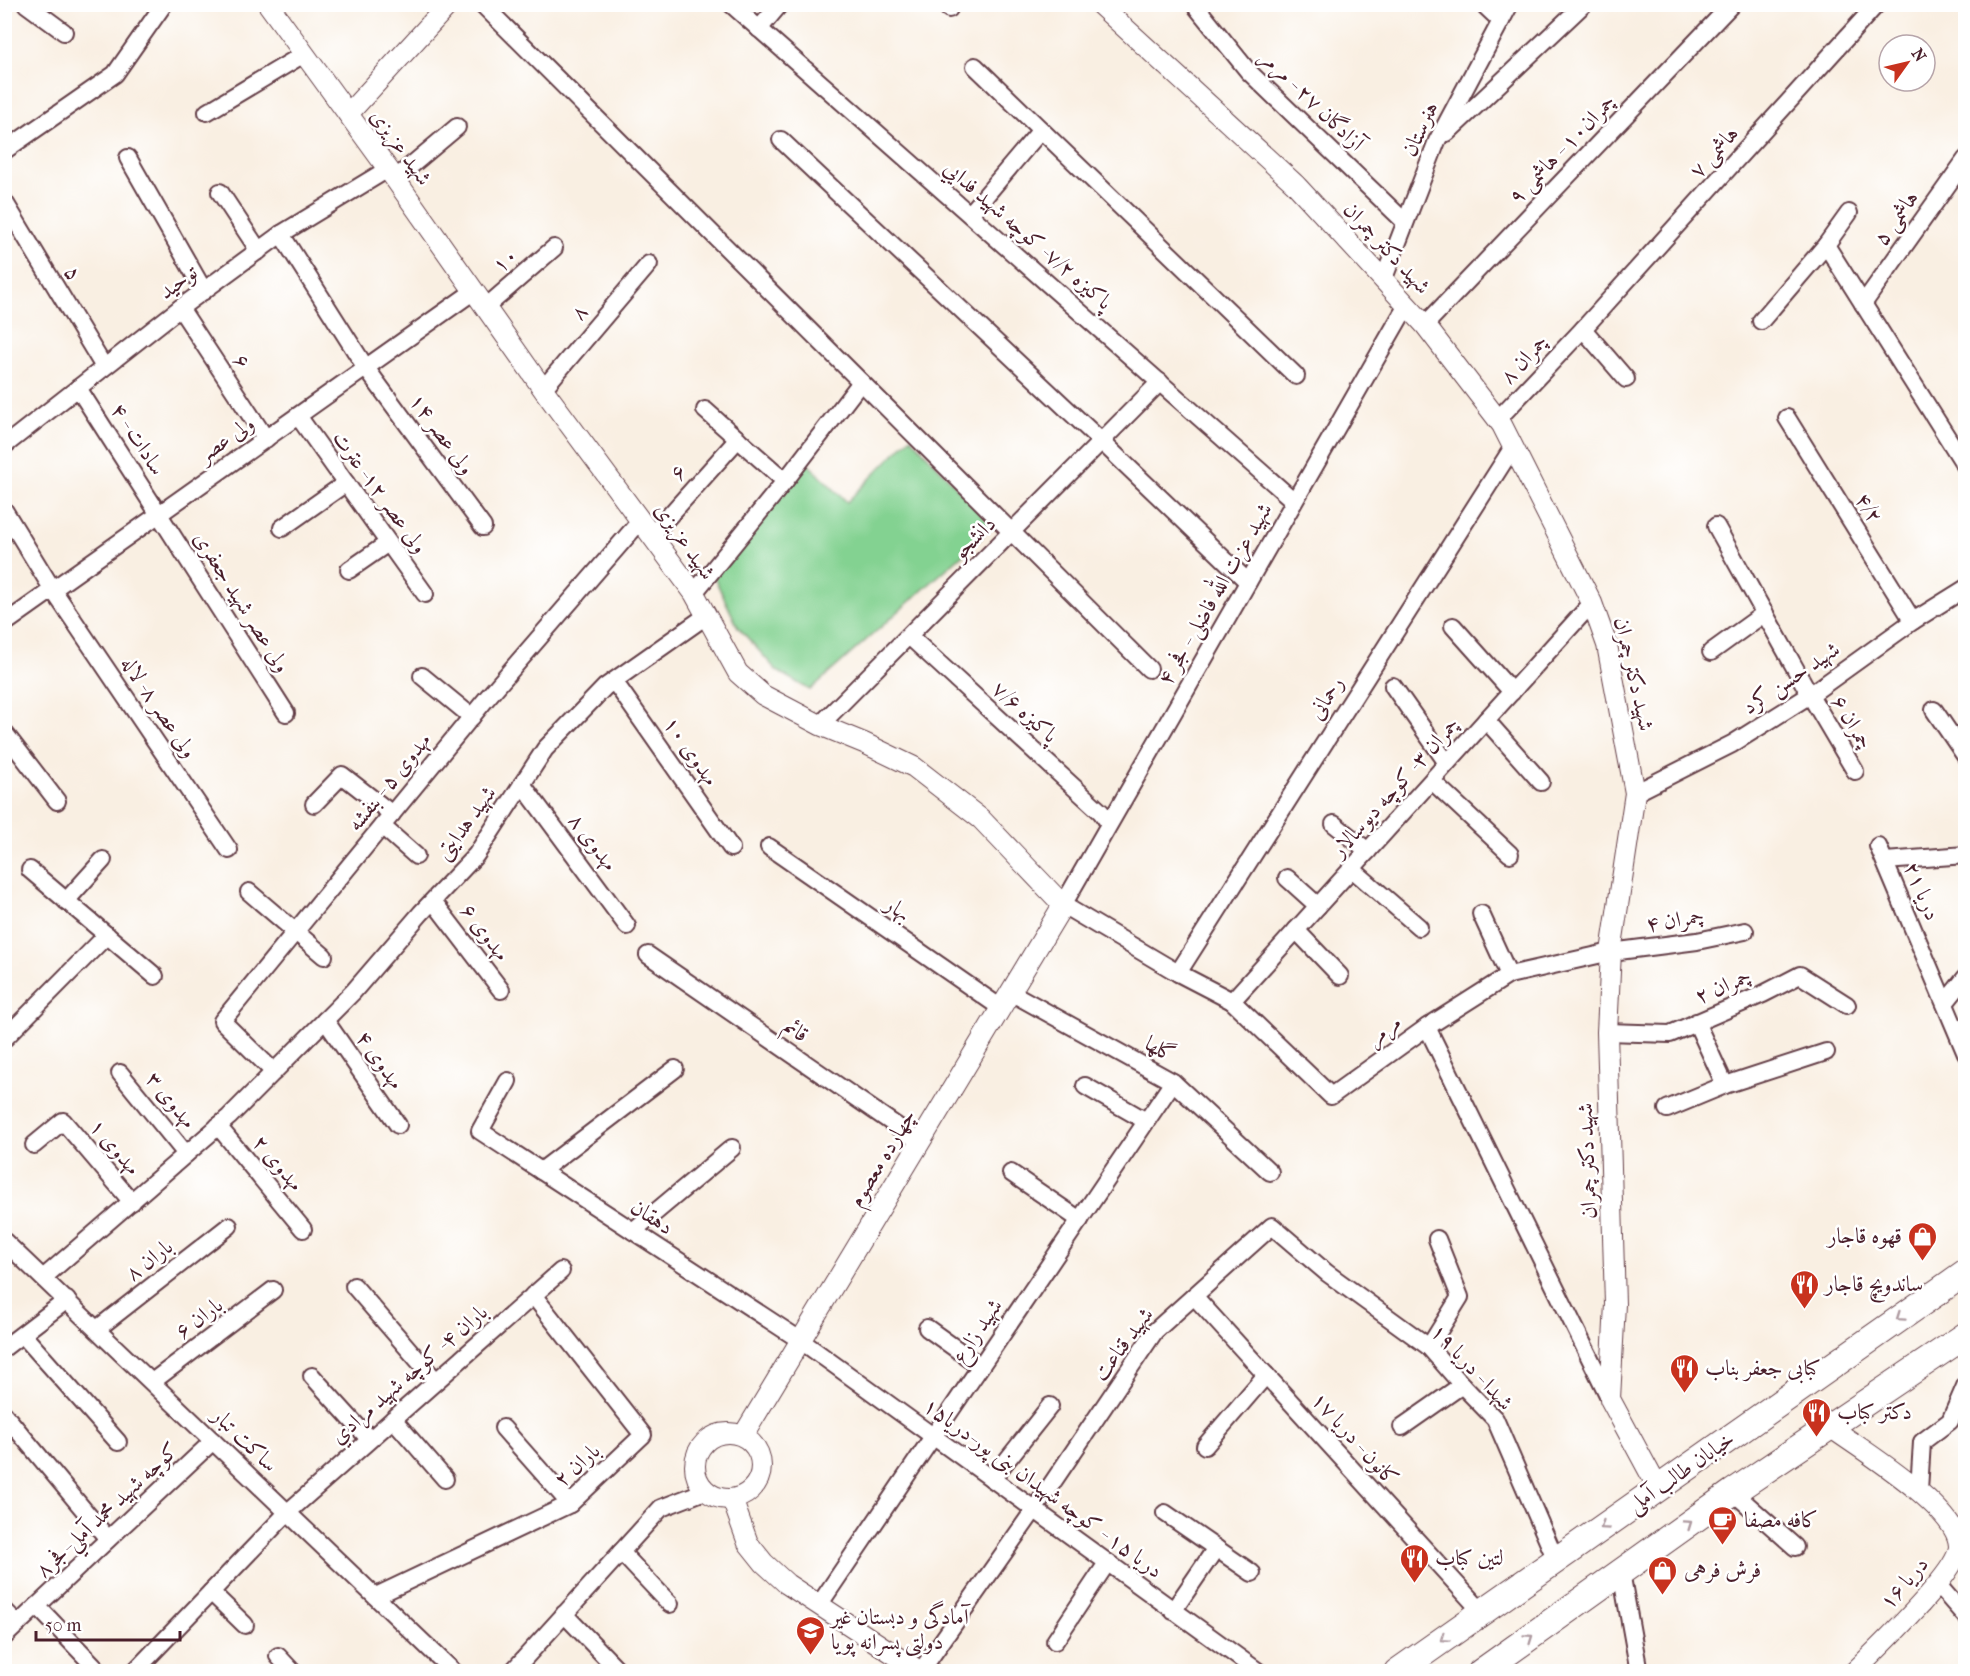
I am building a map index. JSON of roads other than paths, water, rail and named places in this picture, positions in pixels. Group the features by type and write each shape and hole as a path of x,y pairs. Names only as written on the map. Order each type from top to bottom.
{"main road":[{"name":"خیابان طالب آملی","path":"1397,1671 1965,1272"},
{"name":"خیابان طالب آملی","path":"1481,1671 1733,1492 1965,1335"}],"street":[{"path":"26,4 64,32"},
{"path":"4,151 115,74 164,4"},
{"name":"شهید عزیزی","path":"268,4 392,174 543,389 694,593 738,673 763,695 820,725 914,767 981,819 1063,905"},
{"path":"348,114 449,4"},
{"path":"482,4 1149,669"},
{"name":"پاکیزه ۷/۲- كوچه شهيد فدايي","path":"731,4 1294,501"},
{"path":"759,29 780,4"},
{"name":"شهید دکتر چمران","path":"1099,4 1295,184 1425,325 1502,425 1592,603 1607,645 1635,793 1611,952 1607,1032 1615,1305 1610,1399"},
{"name":"آزادگان ۲۷ - مرمر","path":"1194,4 1248,71 1405,222"},
{"path":"1483,4 1501,21"},
{"name":"هنرستان","path":"1384,279 1437,141 1510,4"},
{"path":"1437,141 1584,4"},
{"name":"چمران۱۰ - هاشمی ۹","path":"1425,325 1732,4"},
{"name":"هاشمی ۷","path":"1583,329 1878,4"},
{"path":"207,112 304,54"},
{"path":"975,66 1296,376"},
{"name":"توحید","path":"4,446 180,308 281,234 392,174 457,127"},
{"path":"970,214 1041,130"},
{"path":"781,141 1248,582"},
{"path":"128,158 204,291"},
{"name":"هاشمی ۵","path":"1863,304 1965,159"},
{"path":"220,192 259,251"},
{"name":"۵","path":"4,201 104,368"},
{"path":"1761,321 1826,245 1849,213"},
{"path":"281,234 366,368"},
{"path":"1826,245 1965,467"},
{"name":"۱۰","path":"480,299 554,248"},
{"name":"۸","path":"543,389 649,264"},
{"name":"ولی عصر","path":"4,624 366,368 480,299"},
{"name":"شهید عزت الله فاضلی - فجر ۴","path":"1063,905 1407,305"},
{"name":"۶","path":"180,308 266,439"},
{"path":"1583,329 1626,378"},
{"name":"چمران ۸","path":"1497,420 1583,329"},
{"name":"ولی عصر ۱۴","path":"366,368 483,527"},
{"path":"694,593 785,481 861,382"},
{"name":"دانشجو","path":"820,725 1160,382"},
{"name":"۴ - سادات","path":"78,388 160,514"},
{"path":"705,410 785,481"},
{"name":"ولی عصر ۱۲- عترت","path":"298,416 425,594"},
{"name":"۴/۲","path":"1787,418 1912,621"},
{"name":"۶","path":"647,527 738,439"},
{"name":"رحمانی","path":"1178,973 1513,447"},
{"path":"282,528 346,483"},
{"name":"ولی عصر ۸- لاله","path":"4,510 53,590 228,849"},
{"name":"ولی عصر شهید جعفری","path":"160,514 286,713"},
{"name":"چمران ۶","path":"1716,526 1855,771"},
{"name":"مهدوی ۵ - بنفشه","path":"274,1072 222,1021 472,717 647,527"},
{"path":"349,570 388,543"},
{"name":"شهید حسن کرد","path":"1635,793 1732,744 1810,695 1912,621 1965,588"},
{"name":"چمران ۳- كوچه ديوسالار","path":"1233,1001 1592,603"},
{"path":"1711,652 1765,613"},
{"name":"شهید هدایتی","path":"43,1278 218,1126 353,992 476,855 545,749 605,687 706,616"},
{"path":"1453,626 1512,692"},
{"name":"پاکیزه ۷/۶","path":"909,636 1101,812 1109,823"},
{"path":"422,676 472,717"},
{"name":"مهدوی ۱۰","path":"614,681 731,848"},
{"path":"1393,686 1447,763"},
{"path":"1934,710 1965,757"},
{"path":"1486,720 1541,782"},
{"path":"4,732 57,801"},
{"path":"314,804 342,776 387,820 416,856"},
{"path":"1432,781 1510,854"},
{"name":"مهدوی ۸","path":"522,784 627,926"},
{"path":"1334,824 1368,851"},
{"name":"بهار","path":"769,847 1005,1000"},
{"name":"دریا ۲۱","path":"1965,855 1881,854 1965,1054"},
{"path":"66,901 103,860"},
{"path":"1352,868 1419,927"},
{"path":"30,870 155,976"},
{"path":"1287,878 1318,906"},
{"path":"249,892 324,956"},
{"name":"مهدوی ۶","path":"433,901 501,990"},
{"name":"مرمر","path":"1063,905 1178,973 1233,1001 1331,1096 1427,1027 1610,1399"},
{"name":"چهارده معصوم","path":"743,1436 1063,905"},
{"path":"1481,914 1509,975"},
{"path":"1296,930 1340,975"},
{"name":"چمران ۴","path":"1427,1027 1509,975 1611,952 1697,941 1744,931"},
{"path":"4,1039 106,935"},
{"name":"قائم","path":"648,955 920,1142"},
{"name":"چمران ۲","path":"1607,1032 1670,1034 1763,994 1800,975 1847,1005"},
{"path":"1945,1003 1965,977"},
{"name":"گلها","path":"1005,1000 1173,1082 1270,1172"},
{"name":"مهدوی ۴","path":"325,1020 398,1125"},
{"path":"1696,1022 1725,1085"},
{"path":"1667,1109 1725,1085 1826,1052"},
{"path":"541,1171 675,1069"},
{"name":"مهدوی ۳","path":"120,1073 186,1154"},
{"name":"دهقان","path":"508,1081 480,1131 800,1340"},
{"name":"شهید زارع","path":"819,1605 1173,1082"},
{"path":"1085,1086 1146,1121"},
{"name":"مهدوی ۱","path":"34,1145 63,1121 132,1202"},
{"name":"مهدوی ۲","path":"218,1126 303,1229"},
{"path":"633,1231 732,1148"},
{"path":"1011,1173 1080,1220"},
{"name":"باران ۸","path":"97,1329 230,1226"},
{"name":"شهید قناعت","path":"921,1671 1155,1331 1272,1226"},
{"name":"شهدا - دریا ۱۹","path":"1272,1226 1327,1273 1429,1347 1495,1419 1556,1560"},
{"path":"1429,1347 1460,1297 1437,1239"},
{"name":"ساکت تبار","path":"4,1241 454,1671"},
{"name":"باران ۴- كوچه شهيد مرادي","path":"134,1671 288,1512 561,1271"},
{"path":"354,1286 436,1381"},
{"name":"باران ۶","path":"152,1382 273,1290"},
{"name":"باران ۲","path":"376,1596 570,1504 643,1435 533,1295"},
{"name":"کانون - دریا ۱۷","path":"1194,1296 1482,1612"},
{"path":"4,1348 67,1300"},
{"path":"927,1328 980,1366"},
{"path":"23,1335 118,1442"},
{"name":"دریا ۱۵ - كوچه شهيدان بنی پور-دريا۱۵","path":"800,1340 1259,1671"},
{"path":"1205,1446 1266,1375"},
{"path":"312,1376 369,1439"},
{"path":"1919,1490 1922,1442 1950,1421 1965,1384"},
{"path":"1402,1427 1462,1385"},
{"path":"1610,1399 1658,1488"},
{"path":"992,1479 1050,1406"},
{"path":"4,1414 108,1539"},
{"path":"393,1419 445,1479"},
{"name":"دریا ۱۶","path":"1830,1427 1919,1490 1952,1527 1962,1542 1954,1561 1938,1585 1864,1668"},
{"path":"503,1428 570,1504"},
{"path":"733,1432 743,1436 758,1451 762,1461 758,1482 743,1497 720,1499 705,1491 698,1482 695,1462 698,1451 712,1436 733,1432"},
{"name":"كوچه شهيد محمد آملي-فجر۸","path":"4,1637 213,1441"},
{"path":"512,1671 661,1508 705,1491"},
{"path":"1733,1492 1795,1547"},
{"path":"732,1499 748,1543 764,1563 787,1584 921,1671"},
{"path":"1165,1513 1252,1573"},
{"path":"1173,1611 1216,1548"},
{"path":"621,1552 670,1604"},
{"path":"1055,1641 1107,1563"},
{"path":"1621,1572 1639,1671"},
{"path":"1938,1585 1965,1617"},
{"path":"211,1592 244,1625"},
{"path":"37,1606 100,1671"},
{"path":"4,1610 18,1624"},
{"path":"564,1614 620,1671"},
{"path":"278,1656 293,1671"}],"place":[{"name":"قهوه قاجار","path":"1923,1262"},
{"name":"ساندویچ قاجار","path":"1804,1310"},
{"name":"کبابی جعفر بناب","path":"1684,1394"},
{"name":"دكتر كباب","path":"1816,1438"},
{"name":"کافه مصفا","path":"1723,1546"},
{"name":"لتین کباب","path":"1414,1584"},
{"name":"فرش فرهی","path":"1663,1596"},
{"name":"آمادگی و دبستان غیر دولتی پسرانه پویا","path":"810,1656"}]}
